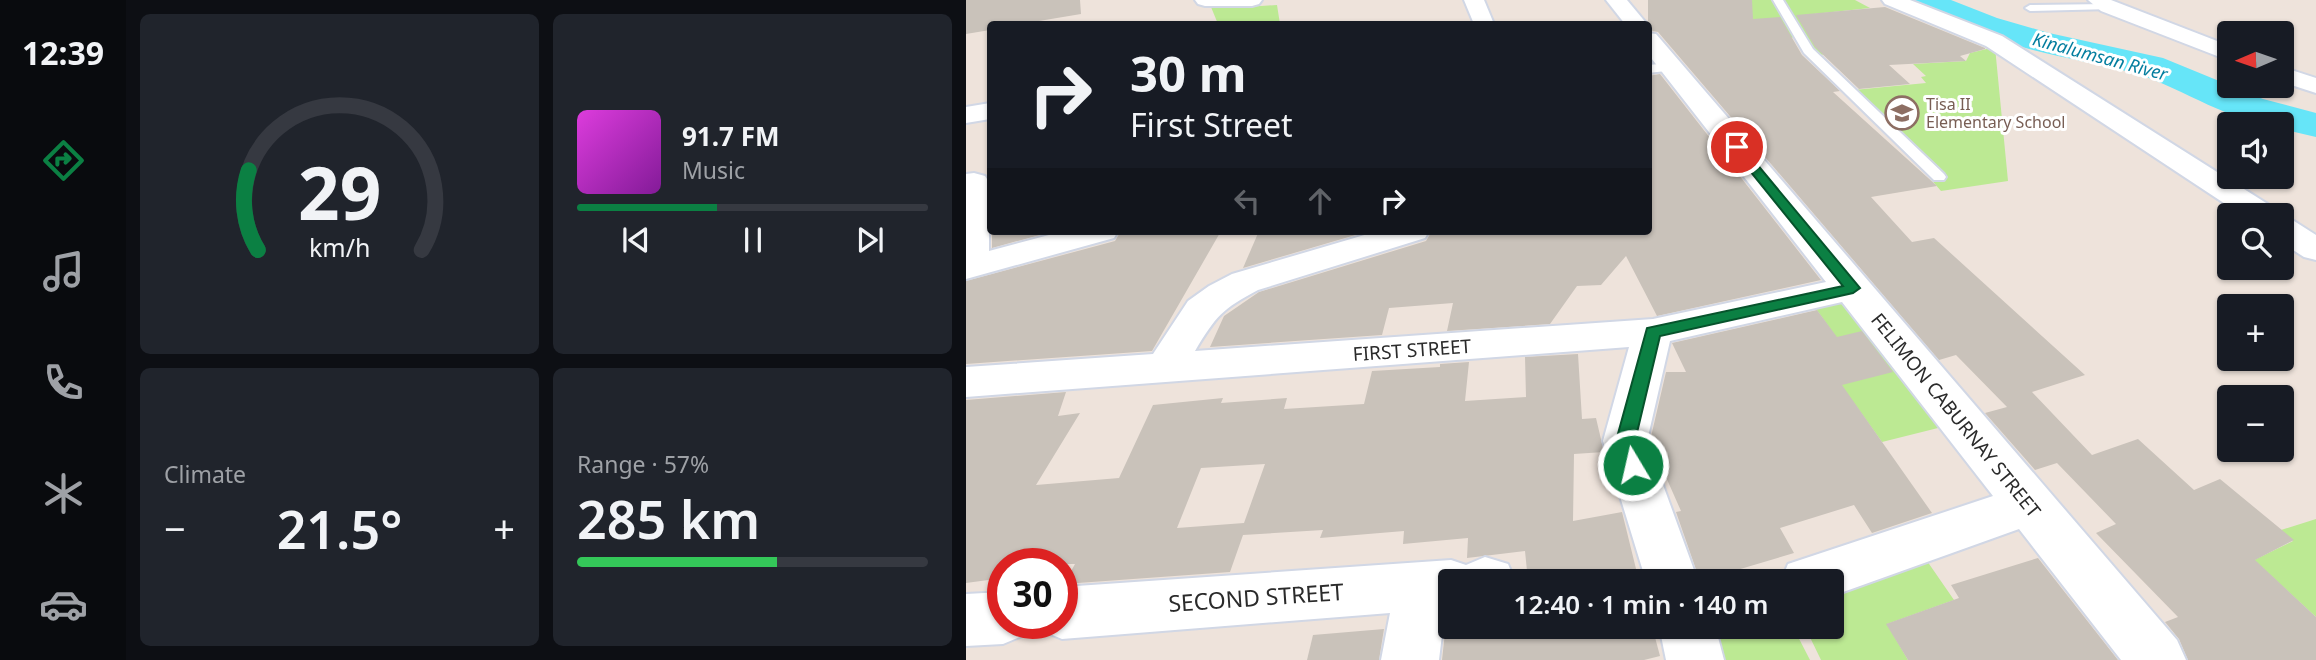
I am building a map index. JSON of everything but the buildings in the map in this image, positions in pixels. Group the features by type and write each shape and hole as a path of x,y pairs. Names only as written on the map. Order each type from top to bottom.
{"street":[{"path":"1205,0 1252,0"},
{"path":"1474,0 1483,21"},
{"path":"1616,0 1634,21"},
{"path":"1892,0 1994,41 2245,203"},
{"path":"2103,4 2217,49"},
{"name":"FELIMON CABURNAY STREET","path":"1652,49 1660,68 1853,288 2157,660"},
{"path":"2294,78 2316,86"},
{"path":"966,115 987,112"},
{"path":"969,192 969,267 1087,235"},
{"path":"1165,367 1201,310 1222,294 1245,282 1400,235"},
{"path":"2294,236 2316,250"},
{"name":"FIRST STREET","path":"966,382 1653,332 1853,288"},
{"path":"1653,332 1625,441 1668,569"},
{"path":"1842,569 2030,505"},
{"path":"1410,660 1437,584"},
{"name":"SECOND STREET","path":"1078,612 1437,584"},
{"path":"966,620 987,619"},
{"path":"1690,639 1695,660"}],"lane":[{"path":"1778,0 1808,51 1939,177"},
{"path":"2030,8 2103,4"}],"green space":[{"path":"1732,0 1855,0 1870,8 1814,14 1860,51 1818,55 1800,37 1772,39"},
{"path":"1277,5 1280,21 1217,21 1211,7"},
{"path":"1995,47 2008,181 1941,191 1854,90 1926,83 1921,77 1926,76 1913,64 1966,61 1970,53"},
{"path":"1853,298 1954,424 1882,442 1854,403 1817,383 1834,334 1814,306"},
{"path":"2316,519 2316,617 2254,560 2293,541 2281,530"},
{"path":"1925,558 1954,600 1887,624 1908,660 1821,660 1811,639 1844,639 1844,586"},
{"path":"1703,639 1799,639 1810,660 1711,660"}],"waterway":[{"name":"Kinalumsan River","path":"1924,0 1985,25 2042,42 2150,66 2249,108 2316,125"}],"place":[{"name":"Tisa II Elementary School","path":"1902,113"}],"route":[{"path":"1633,465 1625,441 1653,332 1853,288 1737,147"}]}
